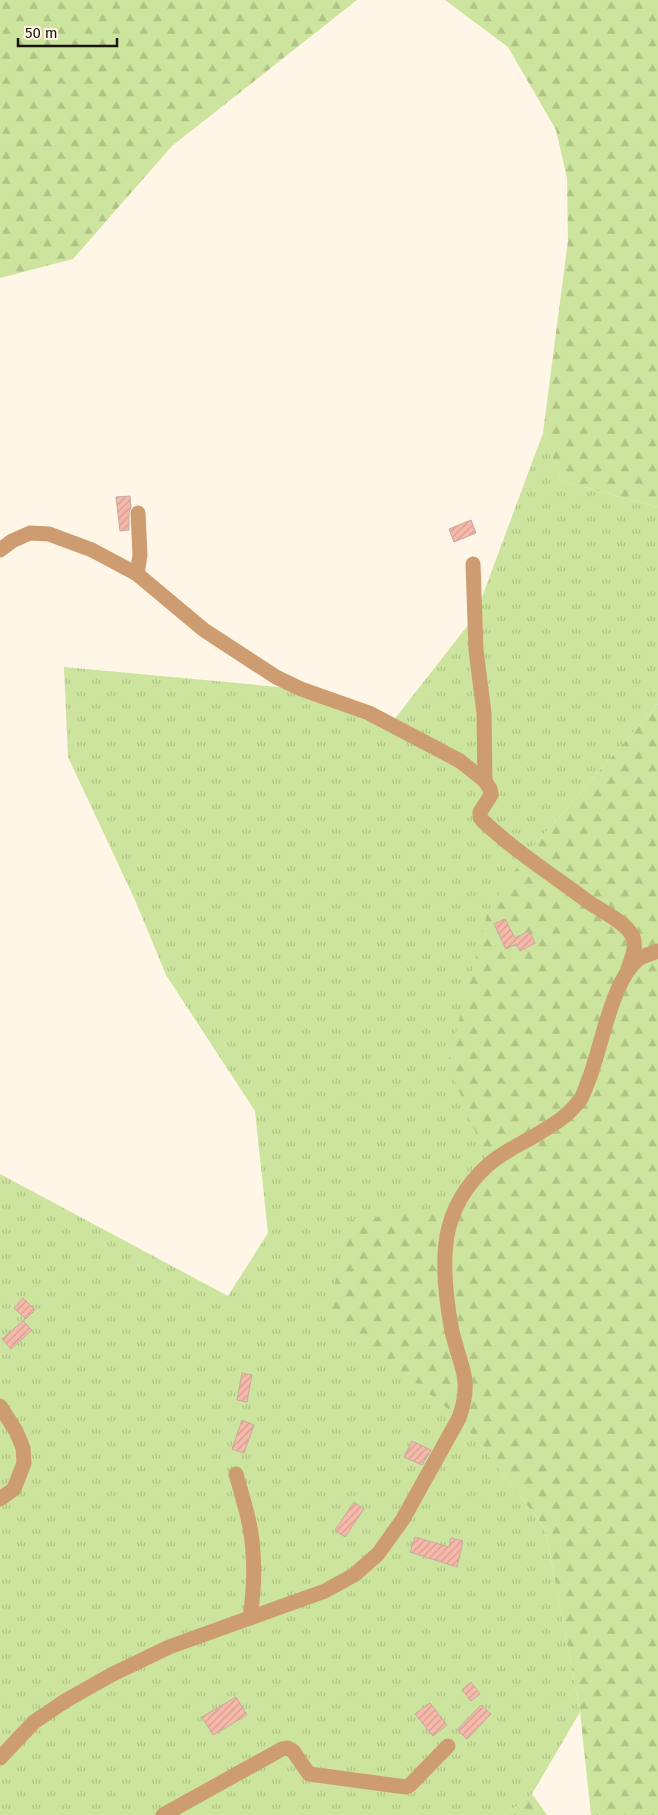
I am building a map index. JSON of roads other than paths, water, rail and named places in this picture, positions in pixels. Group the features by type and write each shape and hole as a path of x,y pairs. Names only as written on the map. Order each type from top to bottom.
{"street":[{"path":"138,513 140,554 138,574"},
{"path":"0,550 12,541 30,534 49,534 92,550 138,574 204,630 276,677 301,689 369,713 460,760 485,781 490,789 491,795 480,812 480,817 483,821 524,857 630,932 635,944 633,955 618,990 593,1070 581,1098 565,1117 488,1164 469,1185 454,1208 447,1236 446,1280 451,1329 465,1373 464,1404 459,1418 403,1519 378,1554 354,1575 325,1591 169,1647 88,1688 34,1722 0,1758"},
{"path":"473,564 476,650 484,713 485,781"},
{"path":"626,974 641,958 658,951"},
{"path":"0,1406 16,1431 23,1448 24,1463 14,1489 0,1499"},
{"path":"236,1474 246,1512 253,1552 253,1590 250,1618"},
{"path":"163,1815 282,1749 287,1748 293,1751 309,1774 406,1787 448,1746"}]}
